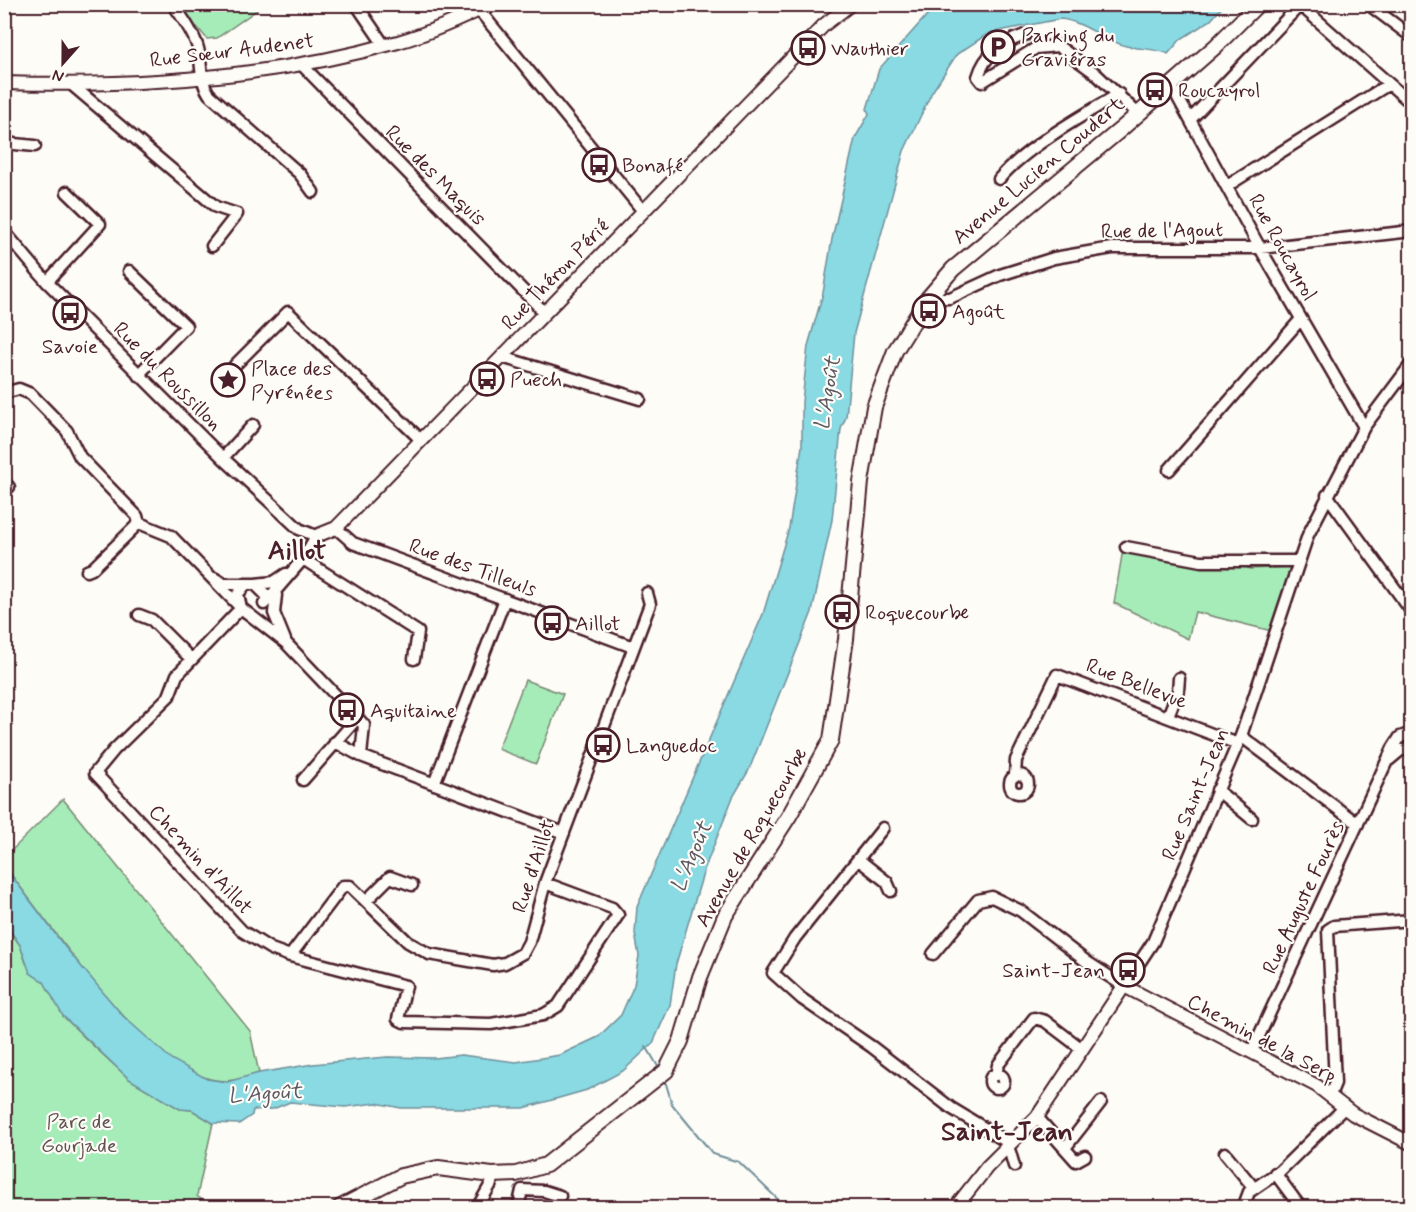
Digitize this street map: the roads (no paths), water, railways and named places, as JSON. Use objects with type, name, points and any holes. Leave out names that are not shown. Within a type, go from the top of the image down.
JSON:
[{"type":"main road","name":"Avenue Lucien Coudert","points":[[928,298],[953,269],[1138,114],[1258,4]]},
{"type":"main road","name":"Avenue de Roquecourbe","points":[[339,1208],[401,1176],[438,1168],[492,1175],[516,1174],[546,1166],[663,1074],[681,1041],[700,977],[725,916],[789,816],[831,740],[846,639],[861,482],[874,407],[896,351],[928,298]]},
{"type":"street","points":[[173,4],[193,33],[198,47],[201,76],[209,94],[300,174],[313,192]]},
{"type":"street","points":[[356,4],[384,45]]},
{"type":"street","name":"Rue Sœur Audenet","points":[[4,83],[72,85],[201,76],[302,65],[384,45],[492,4]]},
{"type":"street","points":[[1368,4],[1412,37]]},
{"type":"street","points":[[1190,120],[1300,5],[1412,104]]},
{"type":"street","name":"Rue Théron Périé","points":[[316,536],[336,528],[843,6]]},
{"type":"street","points":[[479,10],[643,211]]},
{"type":"street","points":[[1025,35],[1000,44],[981,66],[978,77],[982,82],[1036,48],[1058,46],[1119,94],[1138,114]]},
{"type":"street","name":"Rue des Maquis","points":[[302,65],[544,312]]},
{"type":"street","points":[[1227,186],[1389,84]]},
{"type":"street","points":[[72,85],[216,207],[237,214],[212,246]]},
{"type":"street","name":"Rue Roucayrol","points":[[1171,85],[1260,248],[1364,427]]},
{"type":"street","points":[[999,179],[1008,169],[1069,124],[1119,94]]},
{"type":"street","points":[[4,143],[35,146]]},
{"type":"street","points":[[47,282],[100,224],[67,192]]},
{"type":"street","name":"Rue du Roussillon","points":[[4,231],[47,282],[138,375],[299,529],[316,536]]},
{"type":"street","name":"Rue de l'Agout","points":[[928,298],[950,298],[1000,275],[1054,258],[1112,248],[1260,248],[1412,231]]},
{"type":"street","points":[[129,271],[186,326],[138,375]]},
{"type":"street","points":[[235,365],[288,312],[420,439]]},
{"type":"street","points":[[1169,470],[1301,319]]},
{"type":"street","points":[[502,357],[640,399]]},
{"type":"street","name":"Rue Saint-Jean","points":[[955,1208],[1007,1145],[1037,1117],[1153,942],[1240,740],[1299,561],[1327,495],[1364,427],[1412,363]]},
{"type":"street","points":[[4,393],[19,389],[31,394],[67,431],[80,457],[137,516],[139,523]]},
{"type":"street","points":[[223,458],[253,425]]},
{"type":"street","points":[[1327,495],[1412,612]]},
{"type":"street","points":[[87,571],[93,569],[139,523]]},
{"type":"street","points":[[139,523],[171,536],[245,610],[286,643],[364,724],[361,756]]},
{"type":"street","name":"Rue des Tilleuls","points":[[336,528],[353,543],[633,647]]},
{"type":"street","points":[[245,610],[237,594],[264,594],[303,559],[316,536]]},
{"type":"street","points":[[1126,547],[1201,561],[1299,561]]},
{"type":"street","points":[[303,559],[418,632],[414,659]]},
{"type":"street","points":[[139,615],[152,620],[191,659],[245,610],[257,610],[264,594],[274,582],[292,571]]},
{"type":"street","points":[[209,575],[224,584],[264,594]]},
{"type":"street","name":"Rue d'Aillot","points":[[290,956],[343,886],[350,885],[408,942],[429,954],[493,965],[505,963],[523,953],[529,942],[545,883],[650,604],[647,593]]},
{"type":"street","points":[[264,594],[286,643]]},
{"type":"street","points":[[434,784],[505,599]]},
{"type":"street","points":[[616,641],[623,652],[625,669]]},
{"type":"street","name":"Chemin d'Aillot","points":[[191,659],[177,675],[169,696],[120,744],[95,773],[242,931],[272,949],[290,956],[406,986],[398,1019],[404,1022],[491,1024],[532,1018],[558,1006],[618,915],[612,908],[545,883]]},
{"type":"street","name":"Rue Bellevue","points":[[1016,775],[1016,760],[1057,675],[1240,740],[1358,824]]},
{"type":"street","points":[[1168,716],[1178,691],[1179,678]]},
{"type":"street","points":[[303,780],[353,723],[355,715]]},
{"type":"street","name":"Rue Auguste Fourès","points":[[1252,1051],[1397,742],[1406,734],[1412,733]]},
{"type":"street","points":[[335,742],[361,756],[564,833]]},
{"type":"street","points":[[1389,761],[1401,750],[1412,750]]},
{"type":"street","points":[[1217,790],[1252,819]]},
{"type":"street","points":[[884,828],[877,832],[859,860],[795,938],[773,973],[802,999],[872,1047],[951,1108],[1007,1145],[1014,1166]]},
{"type":"street","points":[[859,860],[887,882],[891,891]]},
{"type":"street","points":[[366,901],[390,877],[412,885]]},
{"type":"street","points":[[933,954],[978,900],[992,897],[1021,911],[1087,962],[1124,986]]},
{"type":"street","points":[[1330,1095],[1335,1083],[1328,930],[1334,926],[1412,920]]},
{"type":"street","name":"Chemin de la Serp","points":[[1124,986],[1252,1051],[1412,1144]]},
{"type":"street","points":[[996,1074],[998,1065],[1034,1018],[1045,1021],[1082,1049]]},
{"type":"street","points":[[1065,1148],[1101,1102]]},
{"type":"street","points":[[1243,1208],[1249,1192],[1275,1173],[1346,1107]]},
{"type":"street","points":[[1037,1117],[1076,1161],[1085,1155]]},
{"type":"street","points":[[1226,1153],[1254,1188]]},
{"type":"street","points":[[1275,1173],[1301,1208]]},
{"type":"street","points":[[516,1174],[516,1182],[522,1190],[518,1208]]},
{"type":"street","points":[[477,1208],[491,1184],[492,1175]]},
{"type":"street","points":[[522,1190],[544,1191],[560,1196]]},
{"type":"water","name":"L'Agoût","points":[[936,5],[1224,5],[1211,20],[1181,39],[1168,54],[1126,46],[1077,23],[1060,19],[989,33],[957,54],[932,92],[904,151],[854,333],[846,417],[841,429],[832,520],[812,612],[749,770],[733,797],[704,870],[676,964],[670,1005],[653,1043],[623,1071],[587,1090],[524,1108],[401,1108],[376,1103],[345,1107],[290,1102],[273,1109],[253,1110],[252,1115],[239,1124],[213,1123],[192,1110],[180,1109],[129,1079],[63,1016],[44,982],[30,973],[20,945],[5,923],[5,867],[65,947],[123,1016],[171,1059],[207,1079],[227,1082],[259,1073],[313,1064],[387,1057],[435,1058],[461,1055],[516,1062],[560,1055],[598,1037],[621,1015],[634,985],[639,956],[635,933],[637,907],[763,614],[789,528],[802,446],[802,402],[808,346],[823,293],[832,239],[855,138],[869,114],[867,109],[879,69]]},
{"type":"waterway","points":[[646,1046],[660,1070]]},
{"type":"waterway","points":[[664,1077],[672,1104],[713,1154],[739,1162],[787,1208]]},
{"type":"place","name":"Parking du Graviéras","points":[[998,47]]},
{"type":"place","name":"Wauthier","points":[[808,48]]},
{"type":"place","name":"Roucayrol","points":[[1155,90]]},
{"type":"place","name":"Bonafé","points":[[599,165]]},
{"type":"place","name":"Agoût","points":[[929,311]]},
{"type":"place","name":"Savoie","points":[[70,313]]},
{"type":"place","name":"Puech","points":[[487,379]]},
{"type":"place","name":"Place des Pyrénées","points":[[228,380]]},
{"type":"place","name":"Roquecourbe","points":[[842,612]]},
{"type":"place","name":"Aillot","points":[[552,623]]},
{"type":"place","name":"Aquitaine","points":[[347,710]]},
{"type":"place","name":"Languedoc","points":[[603,745]]},
{"type":"place","name":"Saint-Jean","points":[[1128,970]]},
{"type":"district","name":"Aillot","points":[[297,550]]},
{"type":"district","name":"Saint-Jean","points":[[1007,1131]]},
{"type":"park label","name":"Parc de Gourjade","points":[[79,1133]]}]
